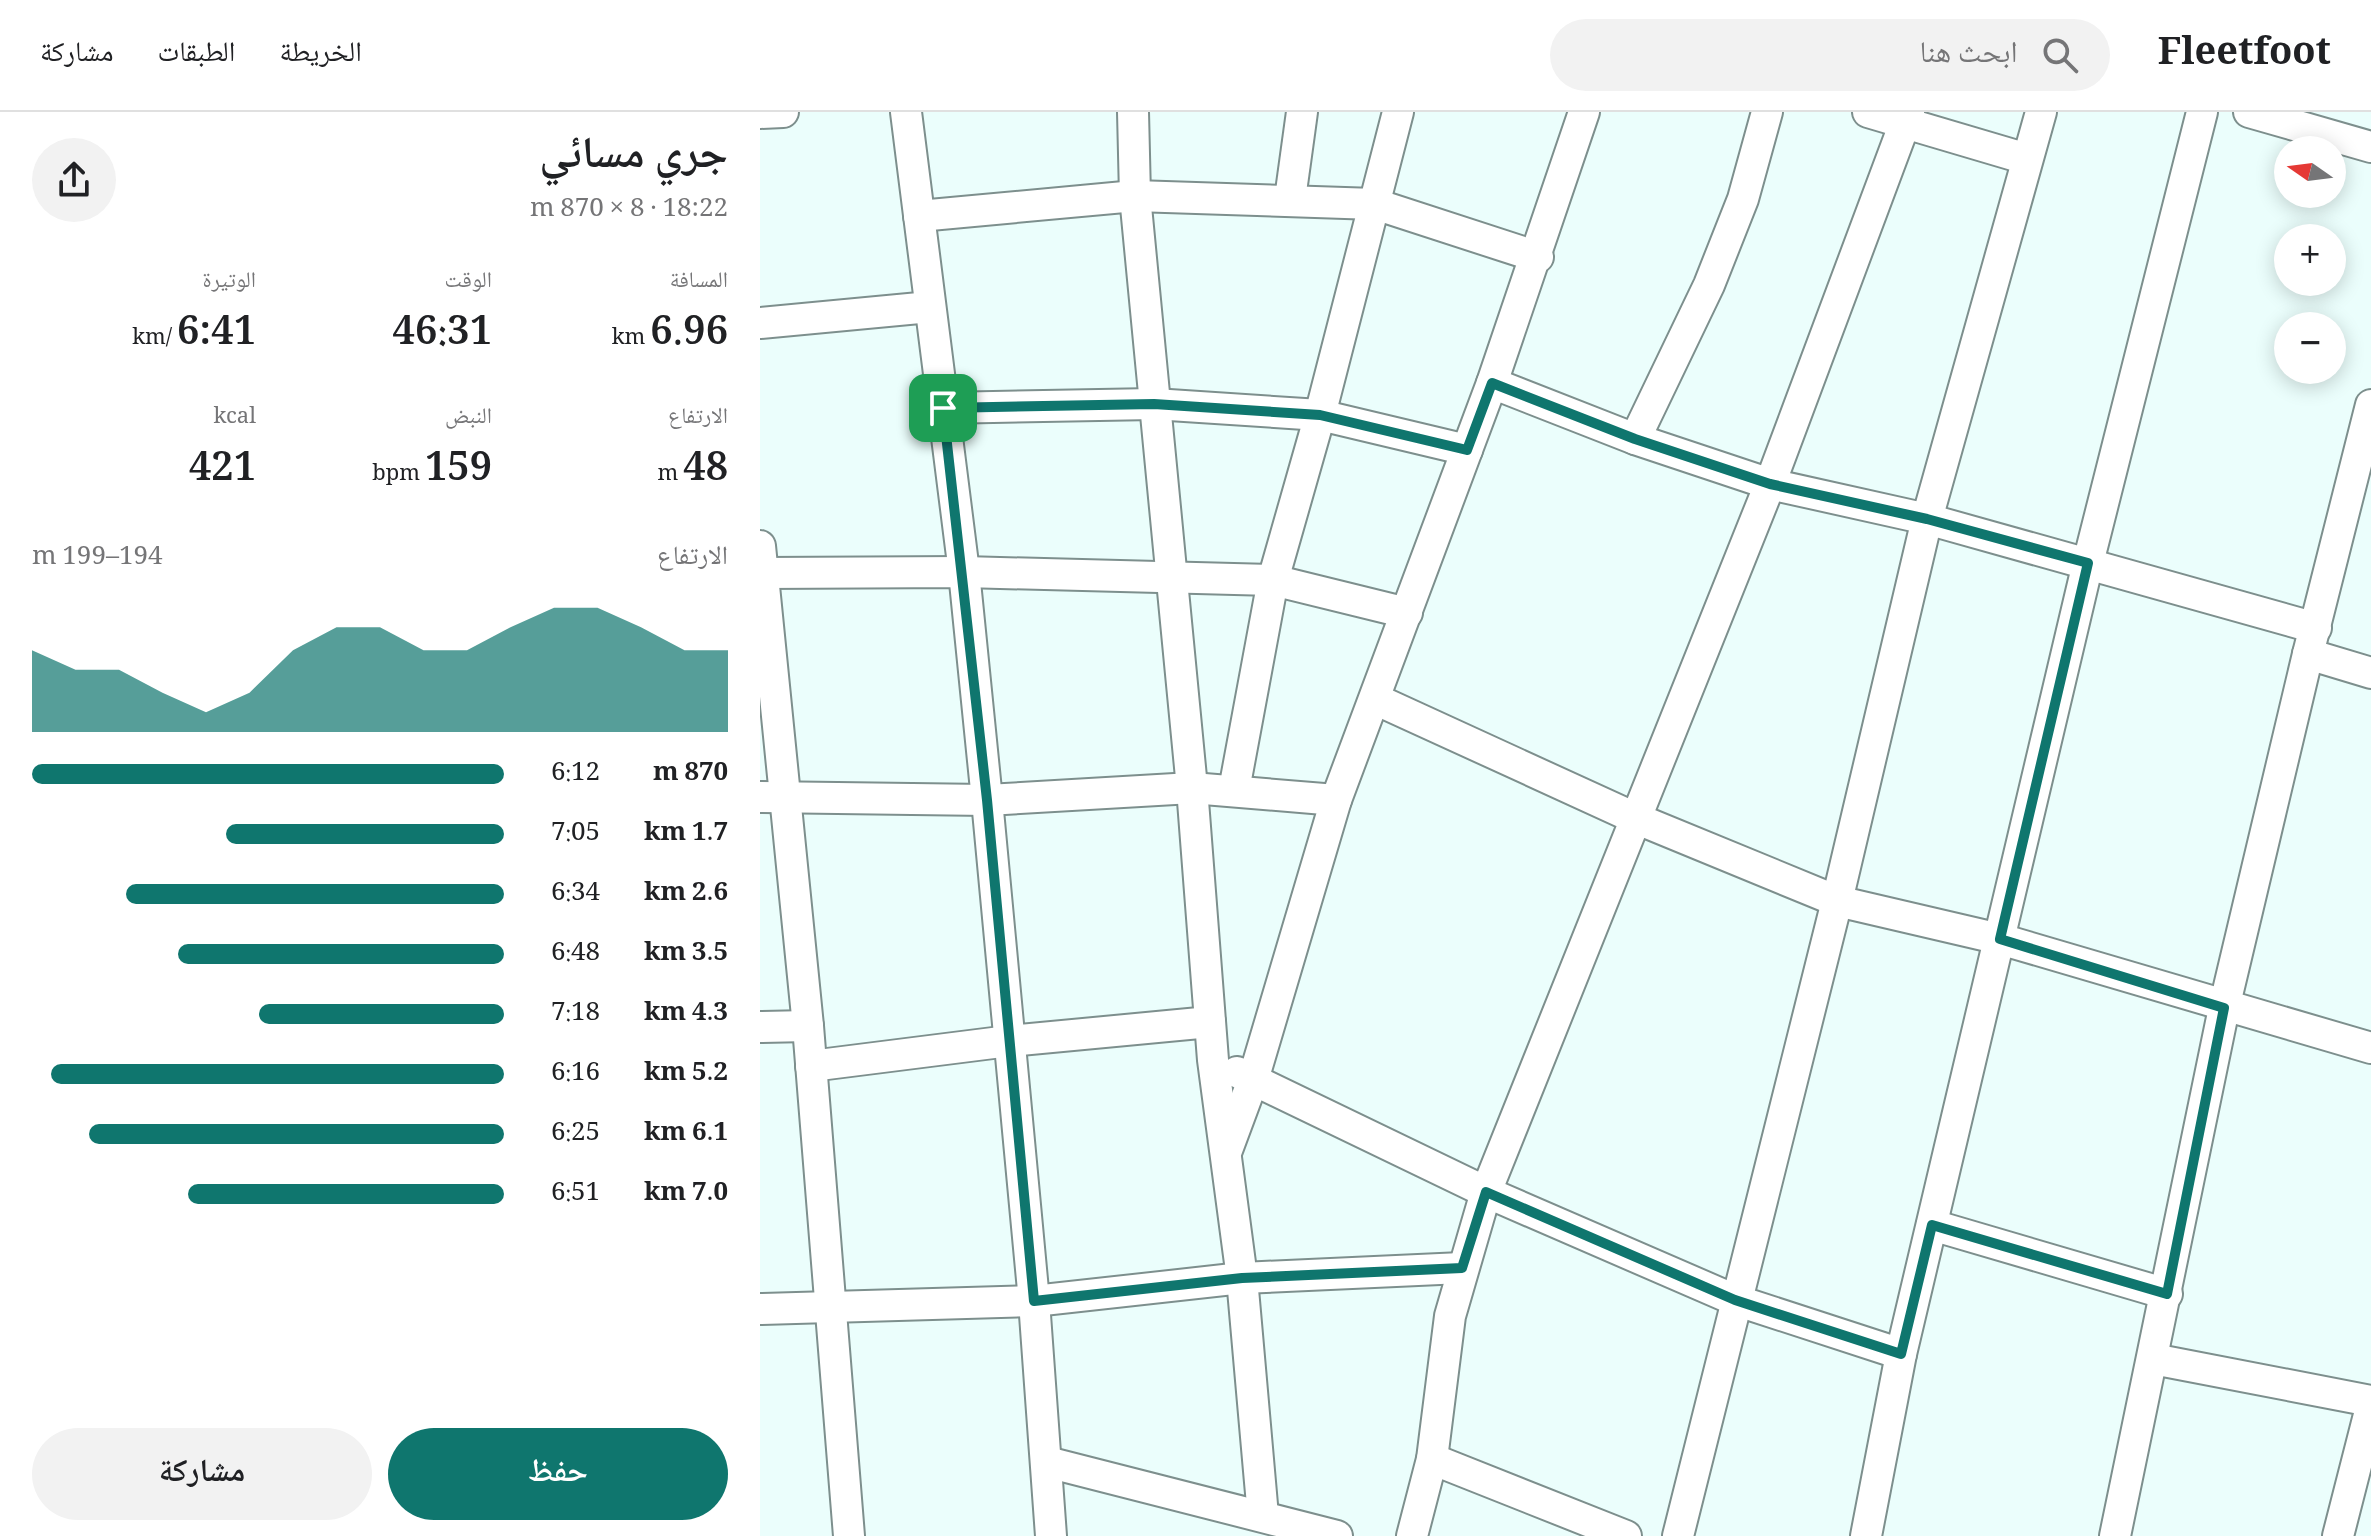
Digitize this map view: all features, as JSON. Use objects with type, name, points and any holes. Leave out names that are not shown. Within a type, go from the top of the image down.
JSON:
[{"type":"street","points":[[760,113],[783,112]]},
{"type":"street","points":[[906,112],[964,572],[1034,1301],[1051,1536]]},
{"type":"street","points":[[1133,112],[1135,196],[1192,788],[1213,1060],[1242,1278],[1263,1516]]},
{"type":"street","points":[[1290,199],[1302,112]]},
{"type":"street","points":[[1234,790],[1273,580],[1320,415],[1398,112]]},
{"type":"street","points":[[1226,1153],[1253,1080],[1336,800],[1538,257],[1584,112]]},
{"type":"street","points":[[1635,439],[1709,285],[1743,199],[1767,112]]},
{"type":"street","points":[[1868,112],[1907,117],[2027,159]]},
{"type":"street","points":[[1678,1536],[1837,901],[1927,519],[2041,112]]},
{"type":"street","points":[[1866,1536],[1901,1354],[2088,563],[2202,112]]},
{"type":"street","points":[[2249,112],[2371,147]]},
{"type":"street","points":[[1412,1536],[1432,1459],[1450,1316],[1486,1192],[1770,484],[1907,117]]},
{"type":"street","points":[[919,216],[1135,196],[1375,204],[1538,257]]},
{"type":"street","points":[[760,323],[930,307]]},
{"type":"street","points":[[1492,383],[1635,439],[1770,484],[1927,519],[2088,563],[2312,641],[2371,673]]},
{"type":"street","points":[[943,408],[1154,404],[1320,415],[1467,450]]},
{"type":"street","points":[[2115,1536],[2224,1008],[2371,405]]},
{"type":"street","points":[[849,1536],[808,1026],[773,798],[761,564],[1273,580],[1407,613]]},
{"type":"street","points":[[1375,699],[1635,818],[1837,901],[2000,939],[2224,1008],[2371,1048]]},
{"type":"street","points":[[773,798],[987,800],[1192,788],[1336,800]]},
{"type":"street","points":[[811,1066],[1009,1041],[1210,1022]]},
{"type":"street","points":[[760,1027],[808,1026]]},
{"type":"street","points":[[1213,1060],[1486,1192],[1735,1300],[1901,1354]]},
{"type":"street","points":[[1932,1225],[2167,1294]]},
{"type":"street","points":[[760,1309],[1034,1301],[1242,1278],[1462,1268]]},
{"type":"street","points":[[2153,1359],[2371,1401]]},
{"type":"street","points":[[2338,1536],[2371,1407]]},
{"type":"street","points":[[1432,1459],[1626,1536]]},
{"type":"street","points":[[1047,1462],[1337,1536]]},
{"type":"route","points":[[1492,383],[1635,439],[1770,484],[1927,519],[2088,563],[2000,939],[2224,1008],[2167,1294],[1932,1225],[1901,1354],[1735,1300],[1486,1192],[1462,1268],[1242,1278],[1034,1301],[964,572],[943,408],[1154,404],[1320,415],[1467,450],[1492,383]]}]
